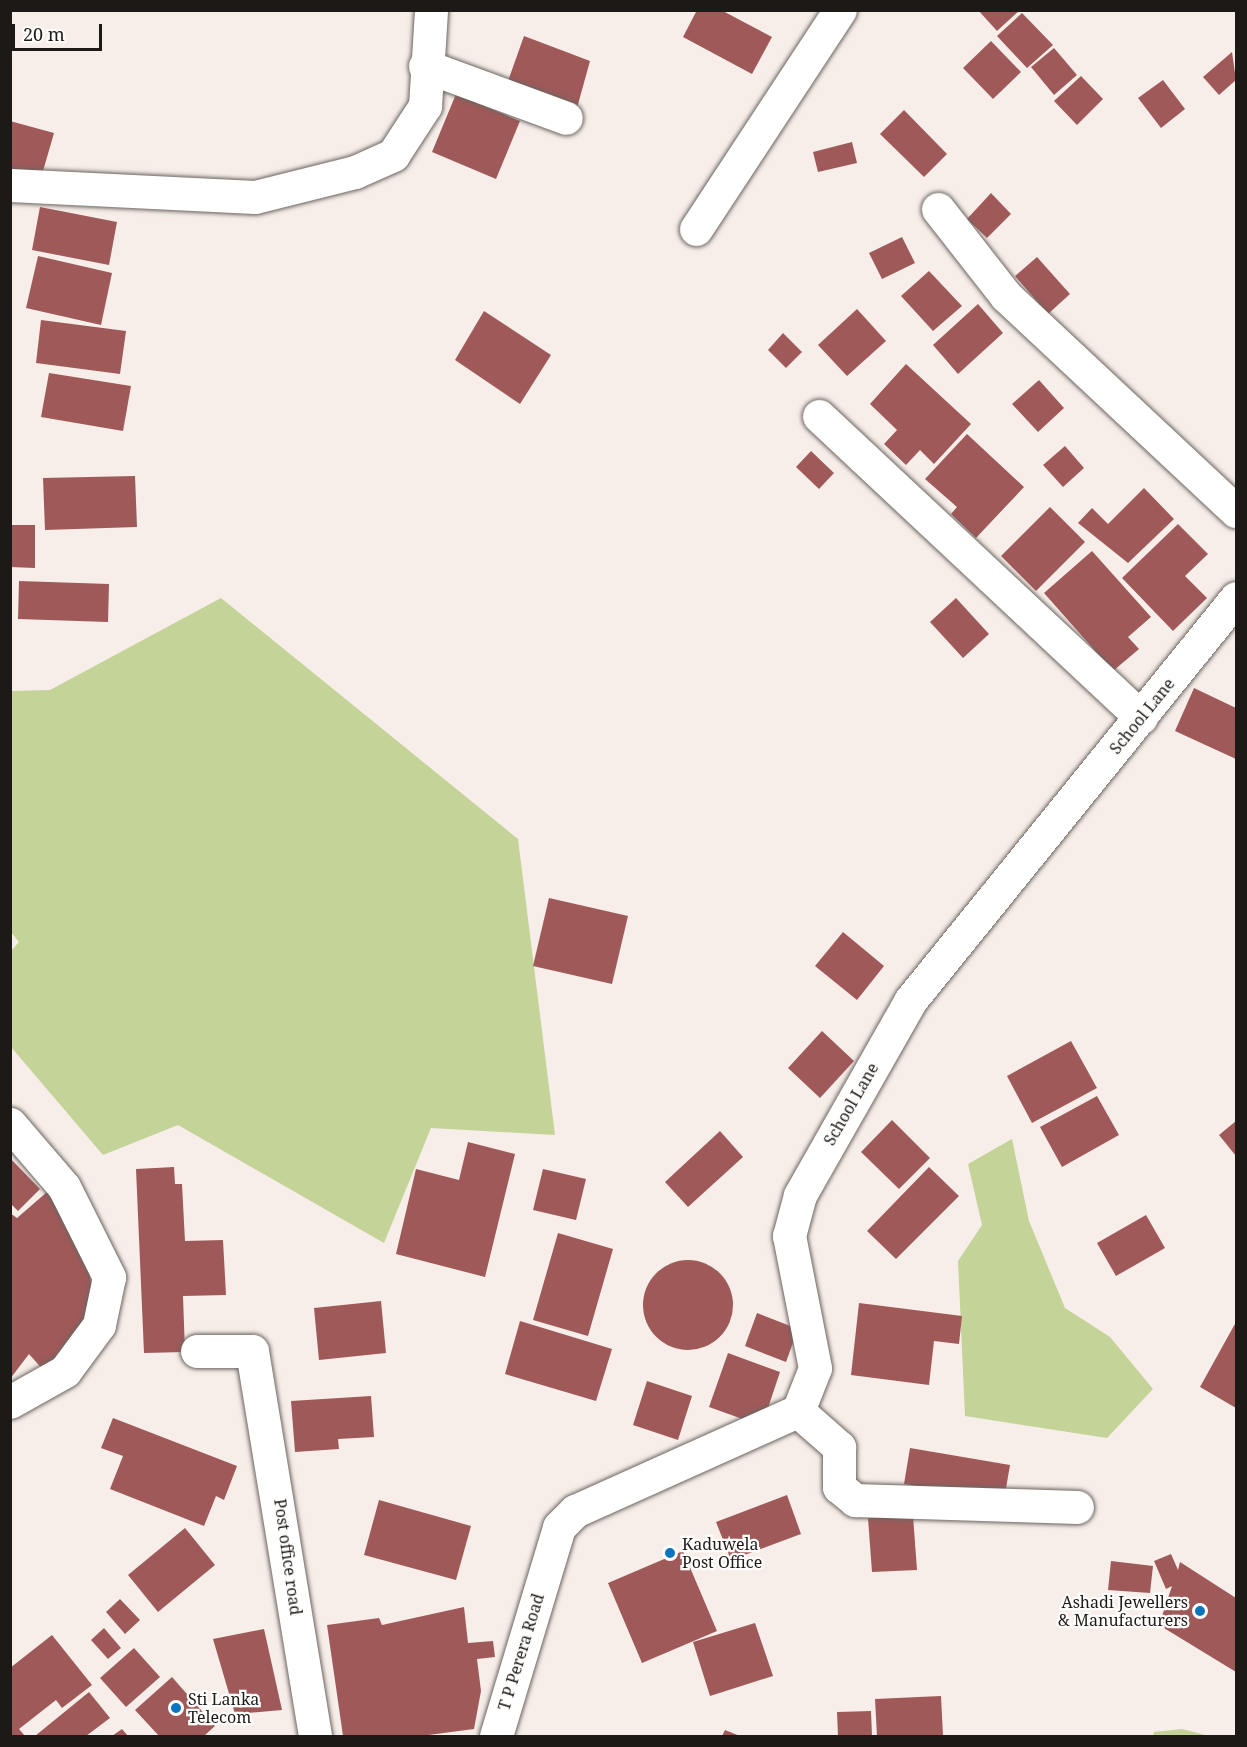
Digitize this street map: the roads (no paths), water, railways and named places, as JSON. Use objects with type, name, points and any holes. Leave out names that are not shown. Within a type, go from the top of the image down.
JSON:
[{"type":"street","points":[[10,185],[255,197],[355,172],[393,155],[425,106],[425,66],[431,10]]},
{"type":"street","points":[[696,228],[840,10]]},
{"type":"street","points":[[425,66],[566,118]]},
{"type":"street","points":[[938,209],[1006,296],[1236,511]]},
{"type":"street","points":[[819,416],[1141,717]]},
{"type":"street","name":"School Lane","points":[[798,1412],[815,1368],[789,1236],[800,1195],[910,1001],[1236,598]]},
{"type":"street","points":[[10,1124],[64,1187],[109,1277],[99,1324],[66,1371],[10,1402]]},
{"type":"street","name":"Post office road","points":[[197,1351],[252,1351],[315,1737]]},
{"type":"street","points":[[798,1412],[839,1447],[839,1487],[855,1500],[1077,1507]]},
{"type":"street","name":"T P Perera Road","points":[[496,1737],[558,1527],[575,1511],[798,1412]]},
{"type":"place","name":"Kaduwela Post Office","points":[[670,1553]]},
{"type":"place","name":"Ashadi Jewellers & Manufacturers","points":[[1200,1611]]},
{"type":"place","name":"Sti Lanka Telecom","points":[[176,1708]]}]
